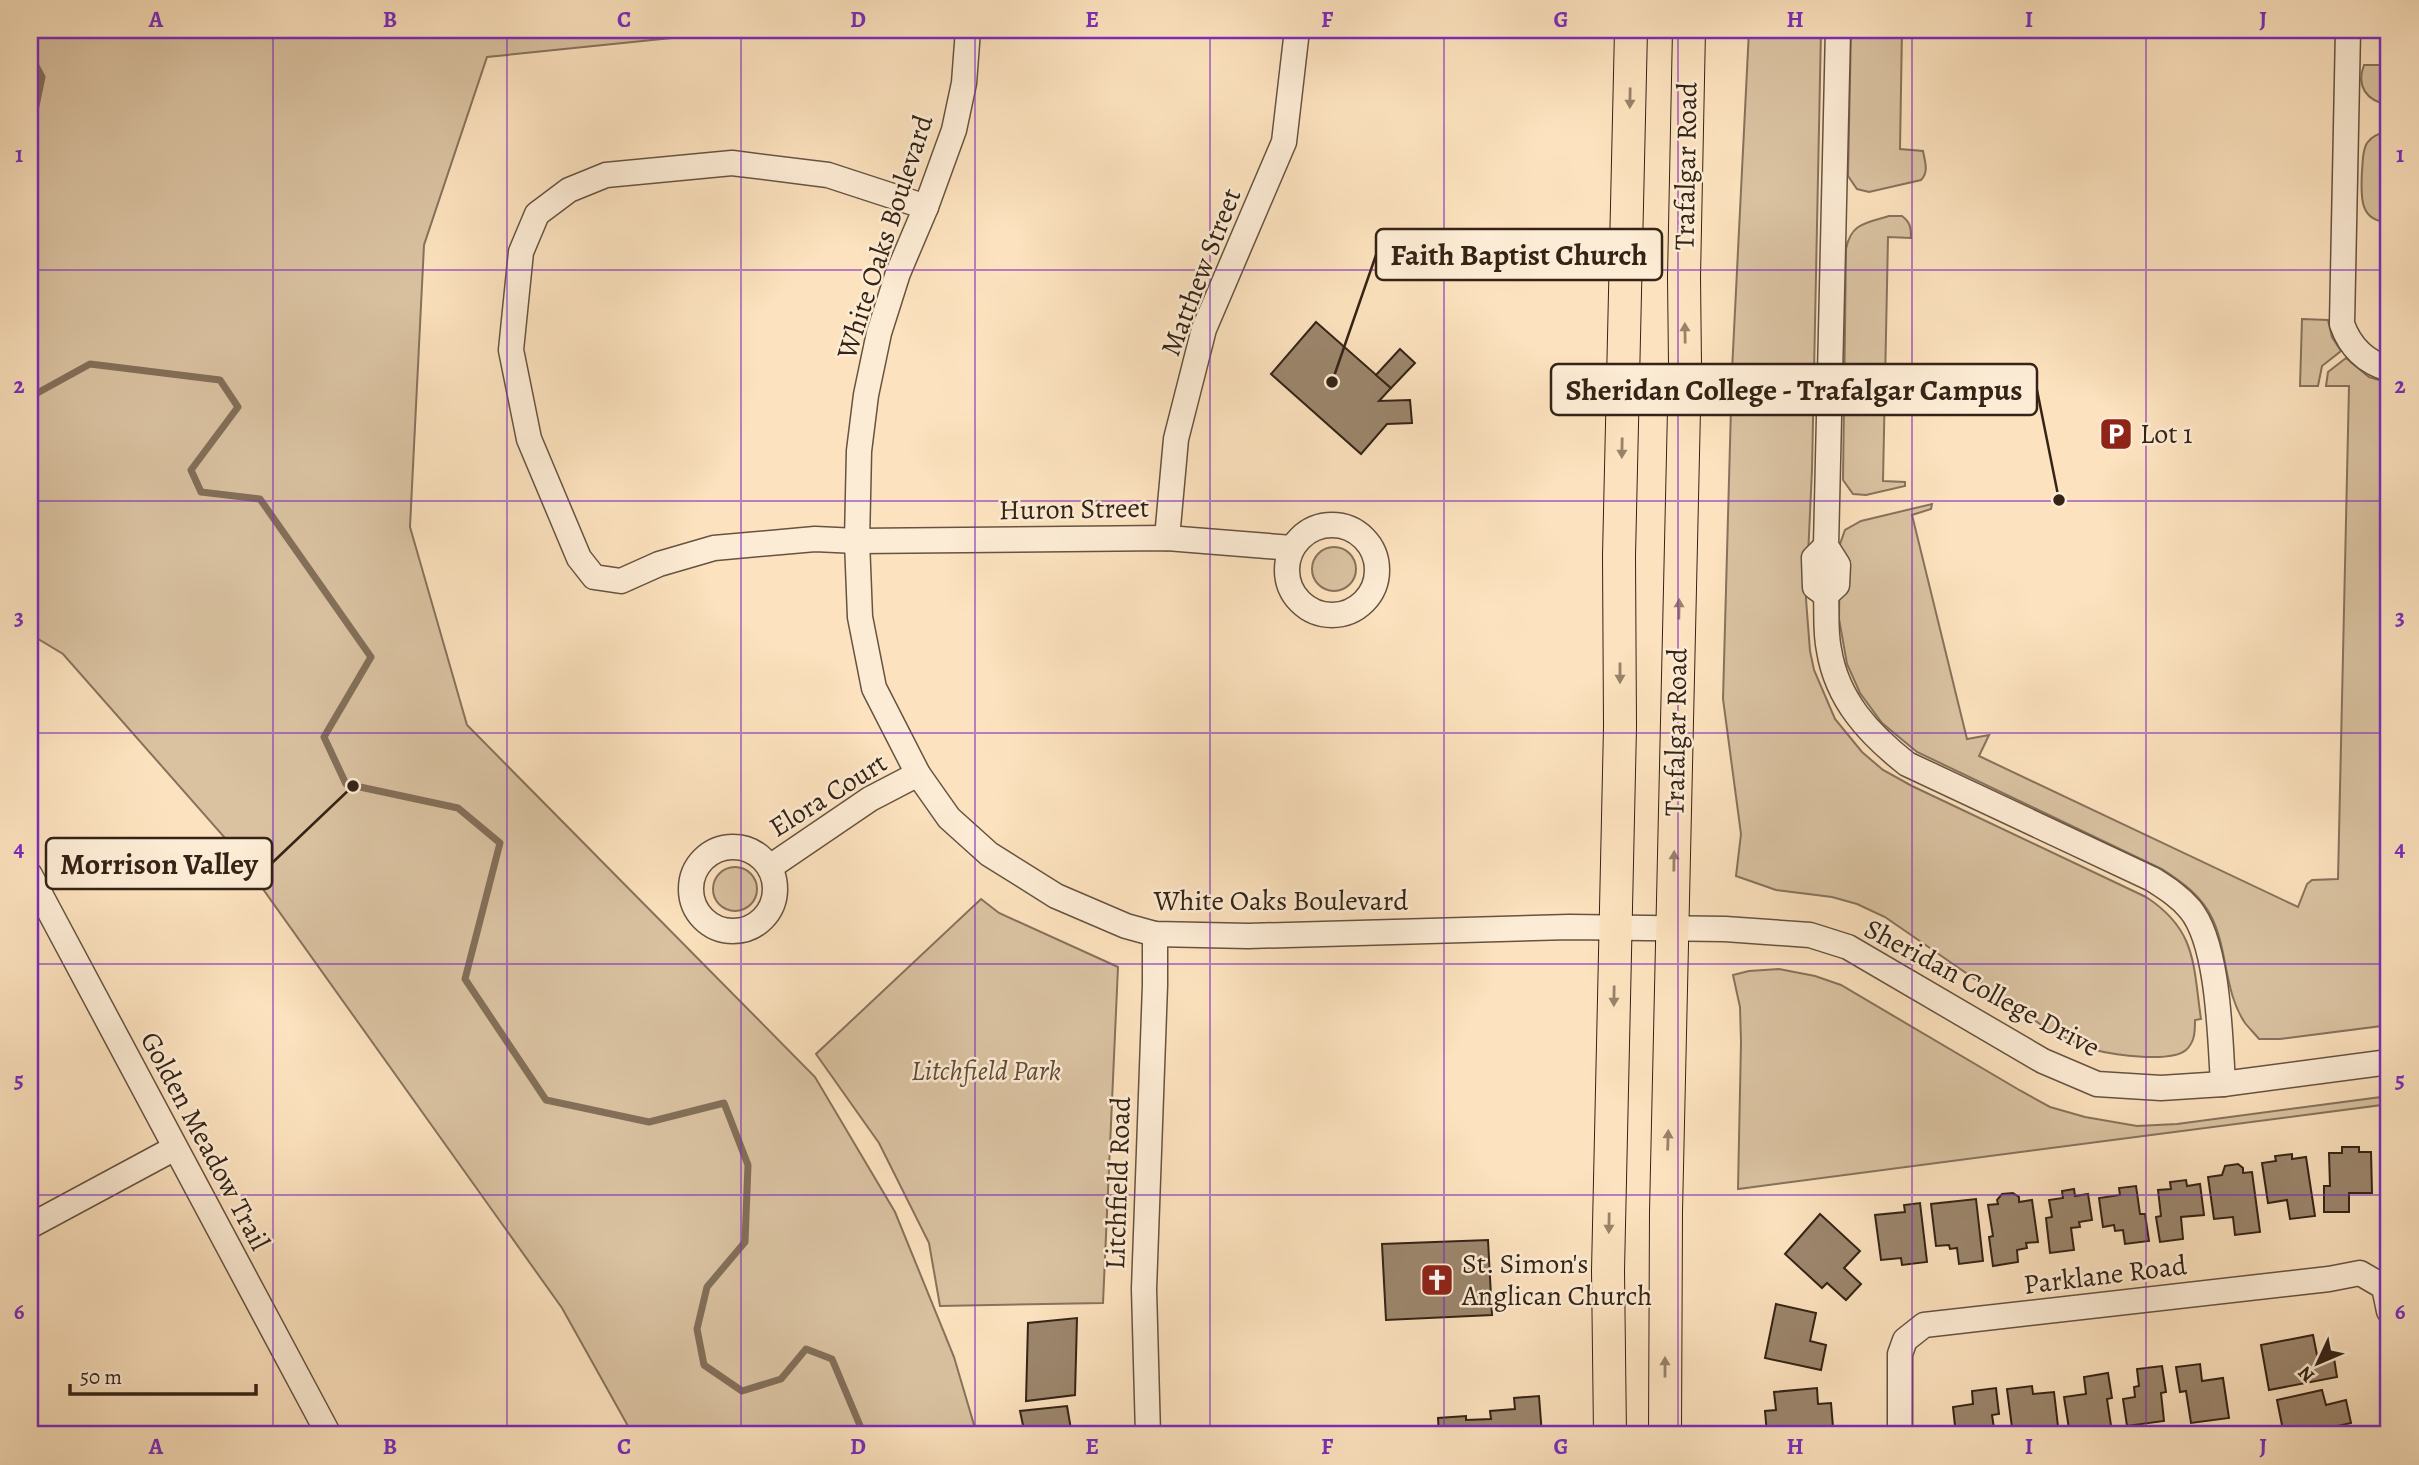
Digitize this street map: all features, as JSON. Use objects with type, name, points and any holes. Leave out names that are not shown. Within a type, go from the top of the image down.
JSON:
[{"type":"main road","name":"Trafalgar Road","points":[[1610,1435],[1608,1270],[1631,30]]},
{"type":"main road","name":"Trafalgar Road","points":[[1665,1435],[1666,1212],[1685,365],[1689,30]]},
{"type":"street","name":"White Oaks Boulevard","points":[[968,30],[964,83],[954,130],[898,273],[879,333],[866,395],[859,451],[856,541],[860,617],[874,688],[918,774],[949,818],[989,854],[1056,896],[1126,926],[1155,934],[1248,936],[1673,929]]},
{"type":"street","name":"Matthew Street","points":[[1167,538],[1176,439],[1205,330],[1284,142],[1297,30]]},
{"type":"street","points":[[1838,30],[1826,546],[1838,565],[1837,585],[1826,595],[1828,648],[1834,670],[1854,713],[1886,747],[1907,764],[2152,879],[2175,893],[2192,911],[2208,948],[2217,1008],[2223,1084]]},
{"type":"street","points":[[2348,30],[2342,324],[2353,347],[2374,364],[2389,369]]},
{"type":"street","name":"Huron Street","points":[[926,207],[828,175],[732,163],[606,175],[569,190],[537,214],[522,252],[511,350],[529,439],[579,558],[594,577],[621,581],[659,564],[714,548],[816,538],[856,541],[1167,538],[1292,548]]},
{"type":"street","name":"Elora Court","points":[[770,867],[870,799],[918,774]]},
{"type":"street","name":"Golden Meadow Trail","points":[[30,874],[329,1435]]},
{"type":"street","name":"Sheridan College Drive","points":[[1673,929],[1725,929],[1810,935],[1848,947],[2043,1061],[2097,1084],[2161,1088],[2223,1084],[2389,1062]]},
{"type":"street","name":"Litchfield Road","points":[[1148,1435],[1144,1289],[1155,934]]},
{"type":"street","points":[[30,1226],[176,1148]]},
{"type":"street","name":"Parklane Road","points":[[1900,1435],[1900,1354],[1905,1340],[1924,1325],[2329,1279],[2360,1273],[2384,1287],[2389,1311]]},
{"type":"green space","points":[[30,30],[750,30],[487,57],[424,245],[410,527],[467,725],[815,1077],[895,1212],[954,1357],[977,1435],[633,1435],[562,1308],[233,847],[63,654],[30,634]]},
{"type":"green space","points":[[1749,30],[1821,30],[1812,470],[1806,599],[1814,670],[1835,719],[1862,752],[1883,770],[2146,897],[2175,922],[2190,950],[2201,1019],[2195,1020],[2191,1043],[2179,1054],[2128,1056],[2084,1046],[2050,1031],[1885,917],[1857,904],[1832,897],[1776,890],[1736,876],[1741,834],[1723,699],[1732,371]]},
{"type":"green space","points":[[1851,30],[1902,30],[1900,149],[1923,151],[1926,170],[1921,180],[1869,192],[1857,189],[1848,176]]},
{"type":"green space","points":[[2383,31],[2389,34],[2389,105],[2369,96],[2361,80],[2364,65],[2382,65]]},
{"type":"green space","points":[[2389,132],[2389,222],[2379,221],[2367,212],[2361,189],[2365,146],[2373,137]]},
{"type":"green space","points":[[1889,216],[1905,218],[1910,225],[1911,238],[1888,237],[1883,481],[1905,482],[1905,486],[1866,495],[1853,494],[1843,480],[1846,249],[1848,240],[1861,225]]},
{"type":"green space","points":[[2389,265],[2389,345],[2384,305],[2386,271]]},
{"type":"green space","points":[[2302,319],[2328,320],[2332,337],[2341,351],[2322,366],[2318,386],[2300,386]]},
{"type":"green space","points":[[2346,358],[2369,377],[2389,383],[2389,1025],[2280,1039],[2259,1039],[2238,1011],[2212,918],[2203,903],[2184,884],[2162,869],[1917,752],[1882,723],[1860,693],[1847,664],[1839,619],[1840,544],[1845,530],[1861,521],[1932,504],[1931,509],[1912,515],[1967,739],[1989,735],[1979,756],[2298,907],[2307,884],[2312,880],[2338,879],[2349,386],[2326,386],[2328,372]]},
{"type":"green space","points":[[1334,547],[1350,553],[1356,569],[1350,585],[1334,591],[1318,585],[1312,569],[1318,553]]},
{"type":"green space","points":[[735,867],[751,873],[757,889],[751,905],[735,911],[719,905],[713,889],[719,873]]},
{"type":"green space","name":"Litchfield Park","points":[[981,899],[999,913],[1118,967],[1103,1303],[940,1306],[929,1243],[879,1143],[816,1054]]},
{"type":"green space","points":[[1779,969],[1815,976],[1841,985],[2050,1107],[2085,1117],[2137,1126],[2177,1124],[2389,1096],[2389,1104],[1738,1189],[1741,1042],[1740,1007],[1733,975]]},
{"type":"building","points":[[1316,322],[1391,388],[1379,401],[1410,400],[1412,423],[1387,424],[1361,454],[1271,374]]},
{"type":"building","points":[[1400,349],[1415,363],[1391,388],[1376,375]]},
{"type":"building","points":[[2342,1147],[2359,1147],[2359,1152],[2371,1152],[2372,1193],[2349,1193],[2349,1212],[2324,1212],[2324,1186],[2330,1186],[2329,1153],[2342,1153]]},
{"type":"building","points":[[2292,1154],[2292,1159],[2306,1157],[2315,1216],[2290,1219],[2287,1200],[2268,1203],[2262,1163],[2276,1161],[2275,1156]]},
{"type":"building","points":[[2238,1164],[2243,1168],[2243,1173],[2252,1172],[2260,1232],[2235,1235],[2233,1217],[2214,1219],[2208,1177],[2222,1175],[2225,1166]]},
{"type":"building","points":[[2186,1180],[2187,1186],[2200,1184],[2204,1215],[2181,1217],[2183,1239],[2160,1242],[2156,1217],[2161,1216],[2158,1190],[2171,1189],[2170,1182]]},
{"type":"building","points":[[2136,1186],[2140,1214],[2145,1214],[2149,1241],[2125,1244],[2123,1230],[2115,1231],[2114,1225],[2103,1227],[2099,1198],[2120,1195],[2119,1188]]},
{"type":"building","points":[[2074,1189],[2075,1196],[2088,1194],[2092,1220],[2079,1222],[2080,1227],[2071,1228],[2074,1250],[2050,1253],[2046,1218],[2052,1217],[2049,1200],[2063,1198],[2062,1191]]},
{"type":"building","points":[[2013,1193],[2019,1197],[2019,1202],[2032,1200],[2038,1242],[2026,1243],[2027,1248],[2017,1250],[2018,1262],[1993,1266],[1989,1237],[1993,1236],[1988,1205],[1998,1204],[1997,1200],[2002,1194]]},
{"type":"building","points":[[1976,1199],[1983,1261],[1959,1264],[1957,1248],[1950,1249],[1949,1245],[1936,1246],[1931,1204]]},
{"type":"building","points":[[1920,1203],[1927,1262],[1902,1265],[1901,1258],[1881,1260],[1875,1215],[1905,1212],[1904,1205]]},
{"type":"building","points":[[1820,1214],[1860,1251],[1844,1268],[1861,1284],[1846,1300],[1827,1283],[1822,1288],[1785,1254]]},
{"type":"building","name":"St. Simon's Anglican Church","points":[[1488,1240],[1492,1315],[1386,1320],[1382,1244]]},
{"type":"building","points":[[1776,1304],[1816,1313],[1810,1341],[1826,1345],[1821,1370],[1765,1358]]},
{"type":"building","points":[[1077,1318],[1075,1395],[1026,1401],[1028,1323]]},
{"type":"building","points":[[2313,1335],[2317,1355],[2333,1352],[2337,1377],[2269,1390],[2261,1345]]},
{"type":"building","points":[[2200,1364],[2202,1381],[2223,1378],[2229,1418],[2191,1423],[2186,1391],[2180,1392],[2176,1367]]},
{"type":"building","points":[[2162,1366],[2166,1392],[2161,1393],[2164,1421],[2127,1426],[2123,1399],[2135,1397],[2134,1387],[2139,1386],[2137,1369]]},
{"type":"building","points":[[2108,1373],[2112,1398],[2107,1399],[2112,1432],[2070,1435],[2064,1397],[2086,1394],[2084,1377]]},
{"type":"building","points":[[2032,1386],[2033,1394],[2054,1392],[2059,1435],[2013,1435],[2007,1389]]},
{"type":"building","points":[[1817,1388],[1818,1404],[1831,1403],[1833,1427],[1767,1434],[1765,1411],[1776,1410],[1774,1392]]},
{"type":"building","points":[[1996,1388],[1999,1414],[1992,1415],[1995,1435],[1956,1435],[1953,1407],[1973,1404],[1972,1391]]},
{"type":"building","points":[[2322,1390],[2326,1405],[2346,1400],[2351,1423],[2298,1435],[2284,1435],[2277,1400]]},
{"type":"building","points":[[1539,1396],[1542,1435],[1439,1435],[1438,1418],[1466,1416],[1466,1420],[1491,1419],[1490,1411],[1515,1409],[1514,1398]]},
{"type":"building","points":[[1067,1406],[1072,1435],[1025,1435],[1020,1411]]},
{"type":"building","points":[[1433,1426],[1433,1435],[1318,1435]]},
{"type":"waterway","points":[[30,55],[42,77],[30,135]]},
{"type":"waterway","points":[[30,397],[90,364],[220,380],[238,407],[191,470],[201,492],[260,499],[371,657],[324,737],[346,784],[458,808],[500,843],[465,979],[546,1100],[649,1122],[724,1103],[748,1165],[745,1242],[707,1287],[697,1329],[704,1365],[742,1391],[781,1379],[806,1349],[832,1359],[864,1435]]},
{"type":"place","name":"Faith Baptist Church","points":[[1332,382]]},
{"type":"place","name":"Lot 1","points":[[2116,434]]},
{"type":"place","name":"Sheridan College - Trafalgar Campus","points":[[2059,500]]},
{"type":"place","name":"Morrison Valley","points":[[353,786]]},
{"type":"place","name":"St. Simon's Anglican Church","points":[[1437,1280]]}]
